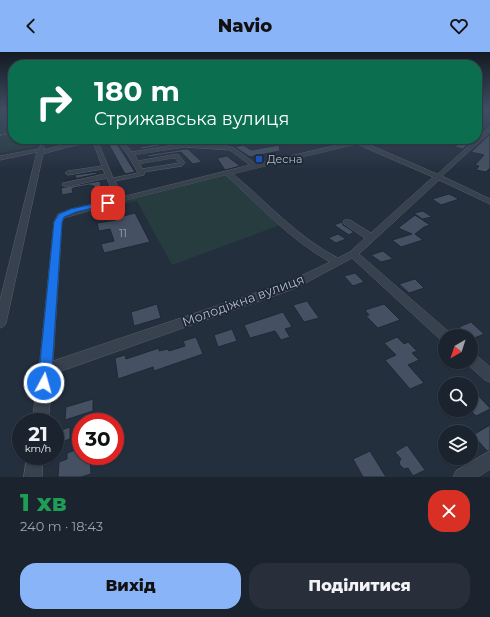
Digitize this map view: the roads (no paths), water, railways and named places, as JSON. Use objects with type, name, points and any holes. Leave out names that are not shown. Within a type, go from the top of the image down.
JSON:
[{"type":"street","points":[[0,158],[72,144]]},
{"type":"street","points":[[97,144],[120,200]]},
{"type":"street","points":[[66,185],[142,174],[131,154],[122,144]]},
{"type":"street","points":[[225,144],[255,166]]},
{"type":"street","points":[[41,413],[58,222],[61,216],[74,211],[349,144]]},
{"type":"street","points":[[363,144],[439,177],[490,202]]},
{"type":"street","name":"Молодіжна вулиця","points":[[46,370],[292,285],[354,254],[474,144]]},
{"type":"street","points":[[131,154],[185,145],[232,149]]},
{"type":"street","points":[[0,323],[39,161],[40,150]]},
{"type":"street","points":[[136,163],[173,156],[177,156],[182,163],[180,165],[140,171]]},
{"type":"street","points":[[68,173],[107,168]]},
{"type":"street","points":[[229,174],[283,224],[327,257],[338,262]]},
{"type":"street","points":[[108,203],[113,216]]},
{"type":"street","points":[[347,222],[372,238]]},
{"type":"street","points":[[354,254],[438,330]]},
{"type":"street","points":[[478,365],[490,376]]},
{"type":"street","points":[[462,477],[490,459]]},
{"type":"street","points":[[33,477],[35,465]]},
{"type":"railway","points":[[0,135],[8,134]]},
{"type":"place","name":"Десна","points":[[259,159]]}]
